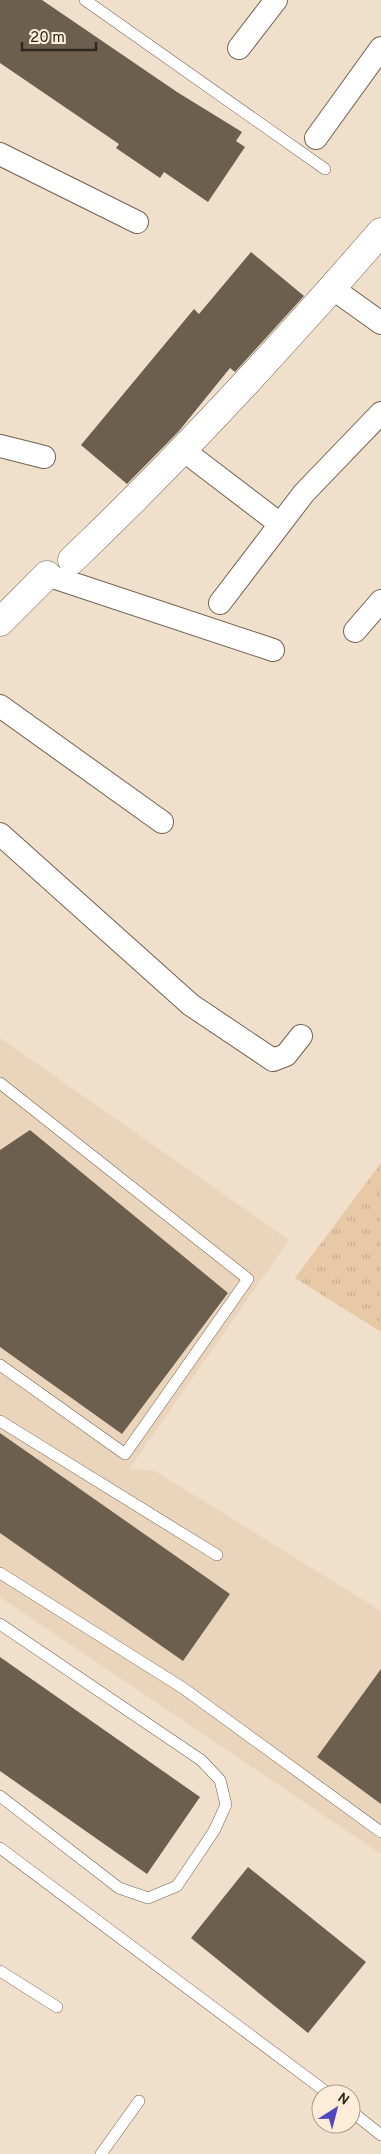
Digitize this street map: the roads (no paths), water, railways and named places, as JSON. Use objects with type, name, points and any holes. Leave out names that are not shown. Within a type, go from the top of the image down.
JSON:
[{"type":"street","points":[[238,48],[276,0]]},
{"type":"street","points":[[316,138],[381,48]]},
{"type":"street","points":[[0,154],[137,222]]},
{"type":"street","points":[[72,560],[183,450],[381,232]]},
{"type":"street","points":[[332,288],[381,323]]},
{"type":"street","points":[[220,604],[304,494],[381,413]]},
{"type":"street","points":[[0,446],[44,458]]},
{"type":"street","points":[[183,450],[280,524]]},
{"type":"street","points":[[0,622],[47,575],[273,650]]},
{"type":"street","points":[[355,631],[381,602]]},
{"type":"street","points":[[0,706],[162,822]]},
{"type":"street","points":[[0,834],[191,1005],[273,1060],[286,1055],[301,1036]]},
{"type":"lane","points":[[85,0],[325,168]]},
{"type":"lane","points":[[0,1084],[248,1279],[125,1454],[0,1365]]},
{"type":"lane","points":[[0,1421],[218,1555]]},
{"type":"lane","points":[[0,1573],[182,1688],[381,1832]]},
{"type":"lane","points":[[0,1624],[201,1760],[220,1780],[226,1805],[214,1831],[177,1886],[148,1898],[119,1888],[0,1796]]},
{"type":"lane","points":[[0,1848],[316,2084]]},
{"type":"lane","points":[[0,1970],[57,2007]]},
{"type":"lane","points":[[101,2154],[139,2101]]},
{"type":"lane","points":[[361,2119],[381,2135]]}]
